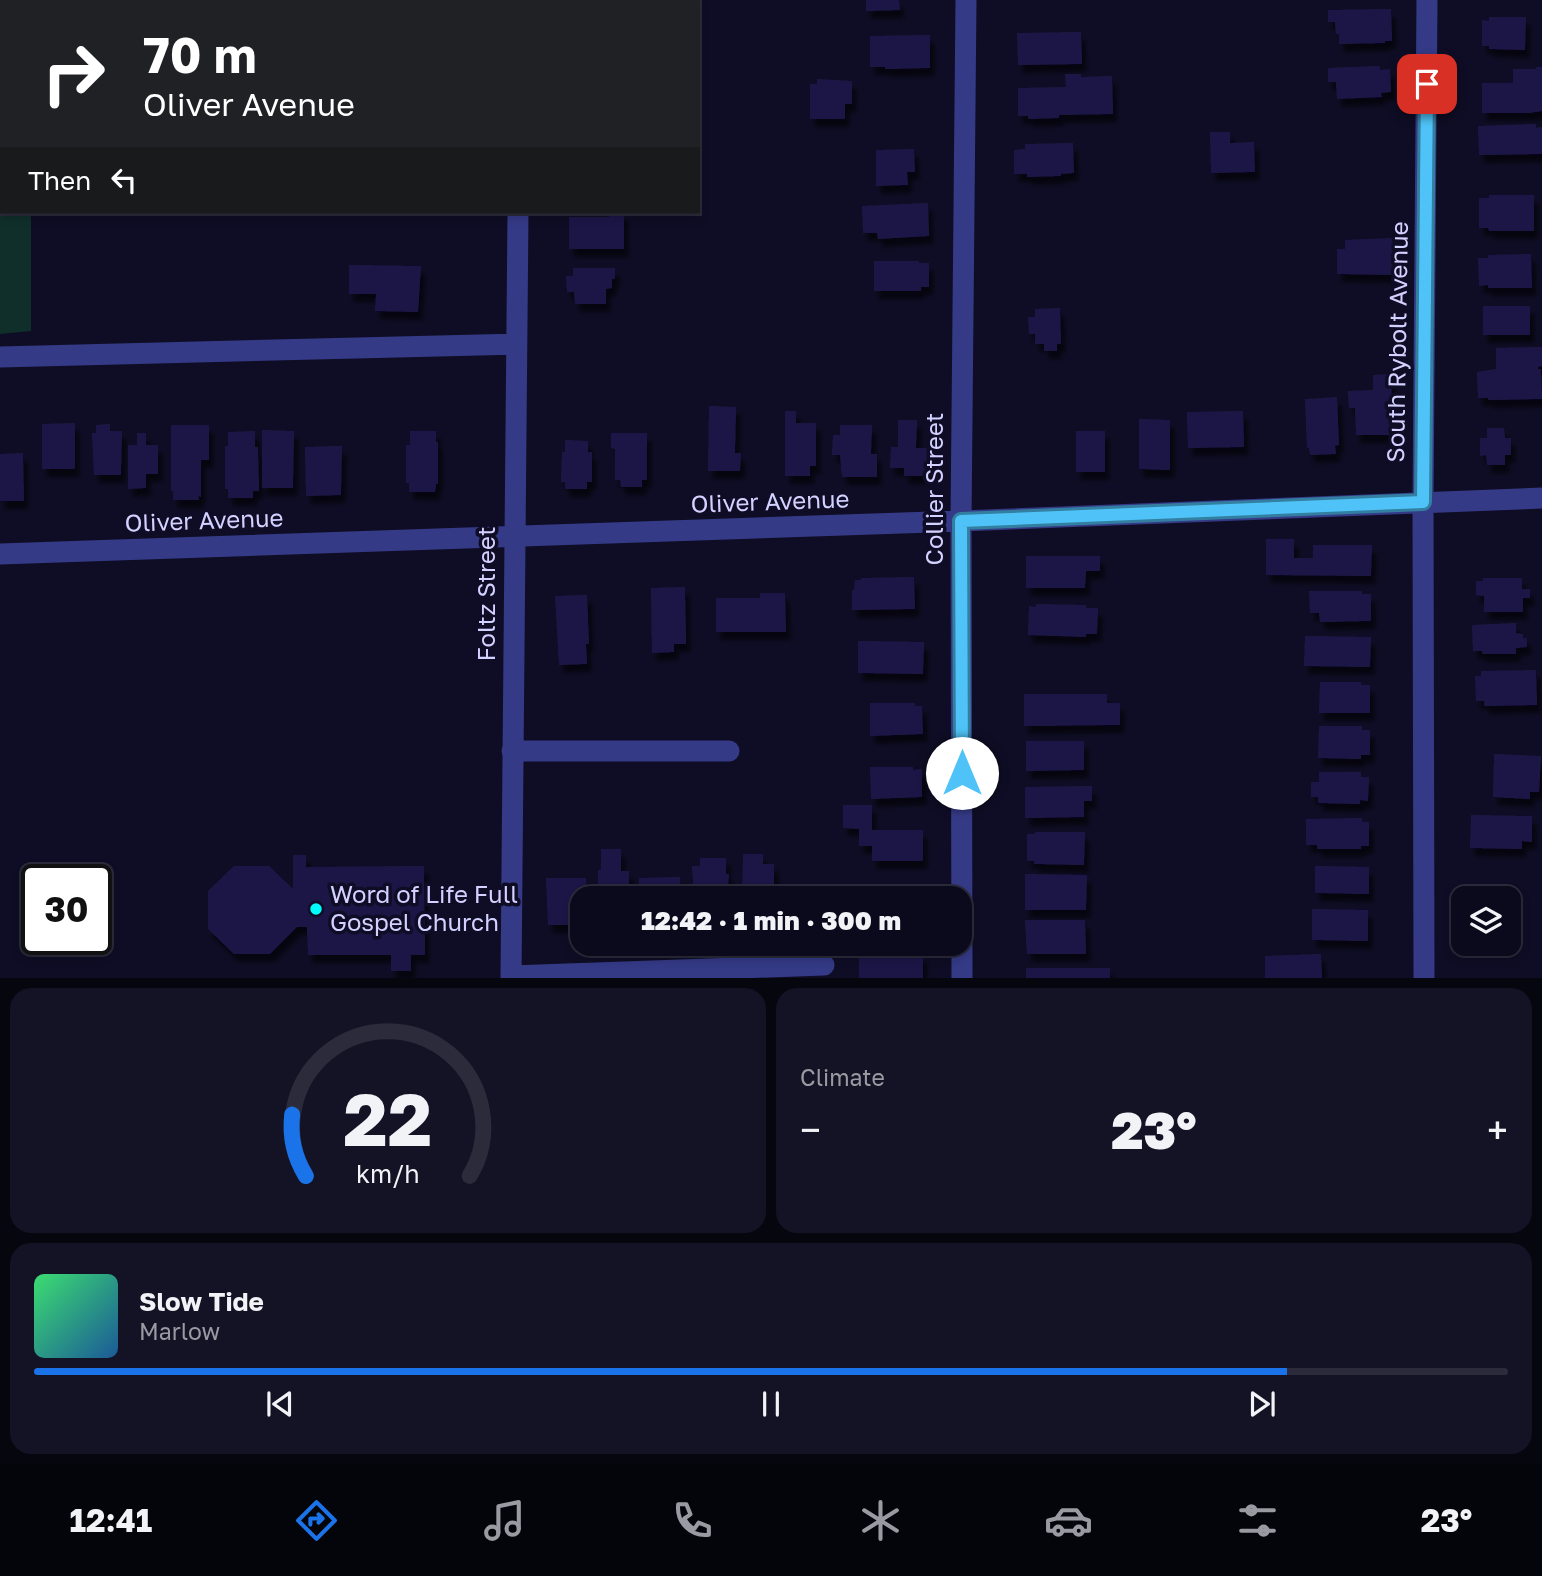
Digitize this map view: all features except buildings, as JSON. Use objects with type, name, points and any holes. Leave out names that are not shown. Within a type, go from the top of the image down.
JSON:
[{"type":"street","name":"Collier Street","points":[[962,978],[961,521],[965,0]]},
{"type":"street","name":"South Rybolt Avenue","points":[[1424,978],[1423,502],[1427,0]]},
{"type":"street","name":"Foltz Street","points":[[511,977],[518,214]]},
{"type":"street","points":[[0,357],[516,344]]},
{"type":"street","name":"Oliver Avenue","points":[[0,554],[1542,498]]},
{"type":"street","points":[[512,751],[729,751]]},
{"type":"street","points":[[511,977],[824,965]]},
{"type":"green space","points":[[0,214],[31,214],[31,331],[0,334]]},
{"type":"place","name":"Word of Life Full Gospel Church","points":[[316,909]]},
{"type":"route","points":[[962,773],[961,521],[1423,502],[1427,84]]}]
